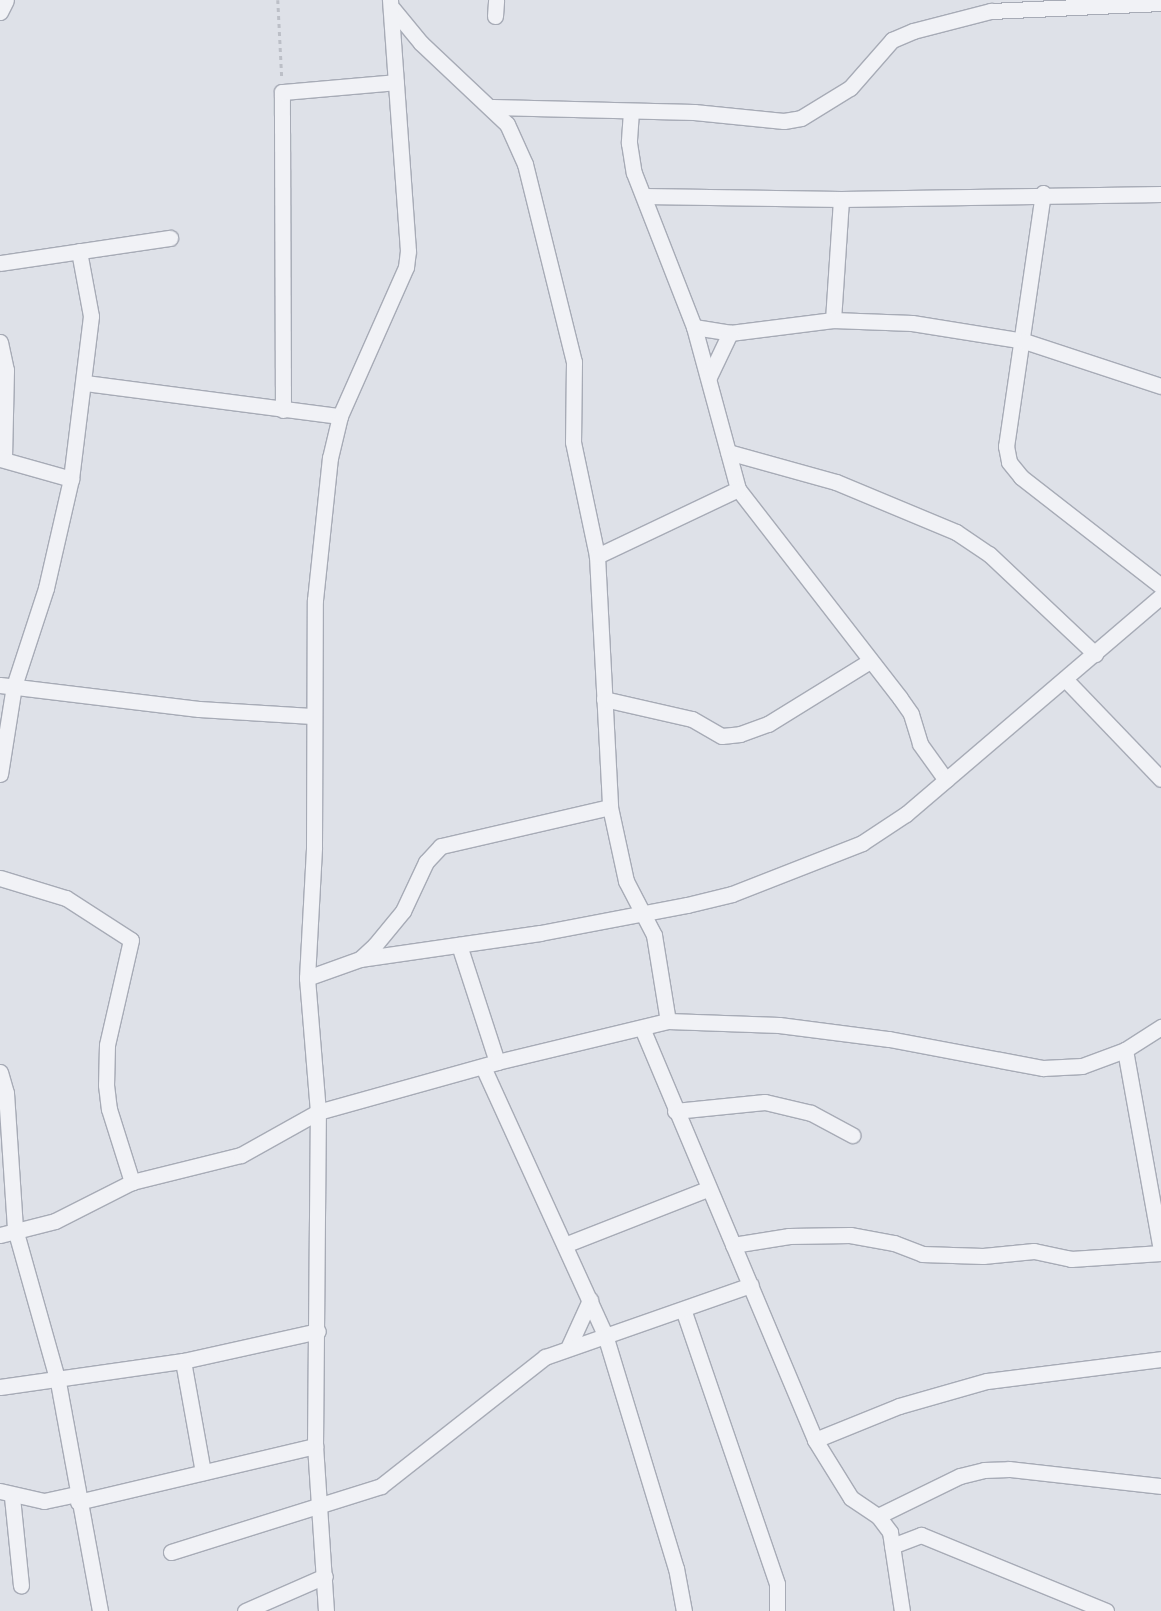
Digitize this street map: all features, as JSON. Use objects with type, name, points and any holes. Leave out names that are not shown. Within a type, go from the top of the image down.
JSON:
[{"type":"street","points":[[0,12],[6,0]]},
{"type":"street","points":[[495,16],[496,0]]},
{"type":"street","points":[[493,107],[801,118],[850,88],[892,40],[913,31],[991,11],[1161,3]]},
{"type":"street","points":[[326,1611],[315,1446],[318,1331],[318,1112],[307,978],[314,847],[312,716],[319,553],[340,416],[406,266],[391,4]]},
{"type":"street","points":[[391,4],[421,43],[493,107],[519,144],[574,362],[574,442],[597,556],[610,807],[626,881],[643,910],[654,935],[668,1021]]},
{"type":"street","points":[[282,410],[282,92],[396,82]]},
{"type":"street","points":[[631,111],[629,144],[644,196],[694,327],[738,488],[911,714],[920,744],[946,780]]},
{"type":"street","points":[[644,196],[841,199],[1043,193],[1161,194]]},
{"type":"street","points":[[1043,193],[1024,341],[1006,446],[1009,462],[1021,477],[1161,586]]},
{"type":"street","points":[[833,320],[841,199]]},
{"type":"street","points":[[0,262],[170,238]]},
{"type":"street","points":[[0,774],[7,685],[46,588],[71,479],[85,383],[91,316],[79,251]]},
{"type":"street","points":[[694,327],[730,333],[833,320],[912,322],[1024,341],[1161,386]]},
{"type":"street","points":[[709,377],[730,333]]},
{"type":"street","points":[[0,342],[6,370],[2,459],[71,479]]},
{"type":"street","points":[[85,383],[340,416]]},
{"type":"street","points":[[728,452],[836,482],[956,532],[989,554],[1095,654]]},
{"type":"street","points":[[597,556],[738,488]]},
{"type":"street","points":[[307,978],[360,959],[540,933],[643,910],[732,894],[862,843],[906,814],[1066,680],[1161,596]]},
{"type":"street","points":[[604,699],[692,719],[722,736],[740,734],[768,724],[870,661]]},
{"type":"street","points":[[1066,680],[1161,779]]},
{"type":"street","points":[[7,685],[199,710],[312,716]]},
{"type":"street","points":[[360,959],[403,911],[426,862],[441,846],[610,807]]},
{"type":"street","points":[[0,878],[66,898],[131,940],[107,1045],[106,1085],[109,1109],[132,1182]]},
{"type":"street","points":[[459,945],[490,1064],[605,1335],[676,1568],[684,1611]]},
{"type":"street","points":[[0,1235],[15,1229],[55,1222],[132,1182],[241,1156],[318,1112],[490,1064],[668,1021],[779,1025],[843,1033],[1043,1068],[1082,1066],[1126,1050],[1161,1027]]},
{"type":"street","points":[[642,1028],[707,1189],[751,1286],[815,1440],[851,1498],[878,1516],[890,1532],[902,1611]]},
{"type":"street","points":[[732,1245],[788,1236],[850,1235],[894,1243],[922,1254],[983,1256],[1034,1251],[1072,1259],[1161,1252],[1155,1171],[1126,1050]]},
{"type":"street","points":[[0,1072],[6,1093],[15,1229],[58,1382],[77,1498],[100,1611]]},
{"type":"street","points":[[675,1111],[765,1102],[811,1113],[852,1135]]},
{"type":"street","points":[[567,1244],[707,1189]]},
{"type":"street","points":[[171,1552],[319,1503],[381,1486],[539,1362],[570,1346],[684,1312],[751,1286]]},
{"type":"street","points":[[570,1346],[590,1300]]},
{"type":"street","points":[[684,1312],[774,1577],[777,1611]]},
{"type":"street","points":[[0,1387],[58,1382],[183,1361],[318,1331]]},
{"type":"street","points":[[815,1440],[898,1406],[987,1381],[1161,1359]]},
{"type":"street","points":[[183,1361],[203,1472]]},
{"type":"street","points":[[22,1586],[6,1494],[44,1502],[77,1498],[315,1446]]},
{"type":"street","points":[[878,1516],[960,1476],[984,1470],[1009,1469],[1161,1486]]},
{"type":"street","points":[[892,1546],[921,1535],[1106,1611]]},
{"type":"street","points":[[246,1611],[325,1576]]},
{"type":"path","points":[[278,0],[282,92]]}]
